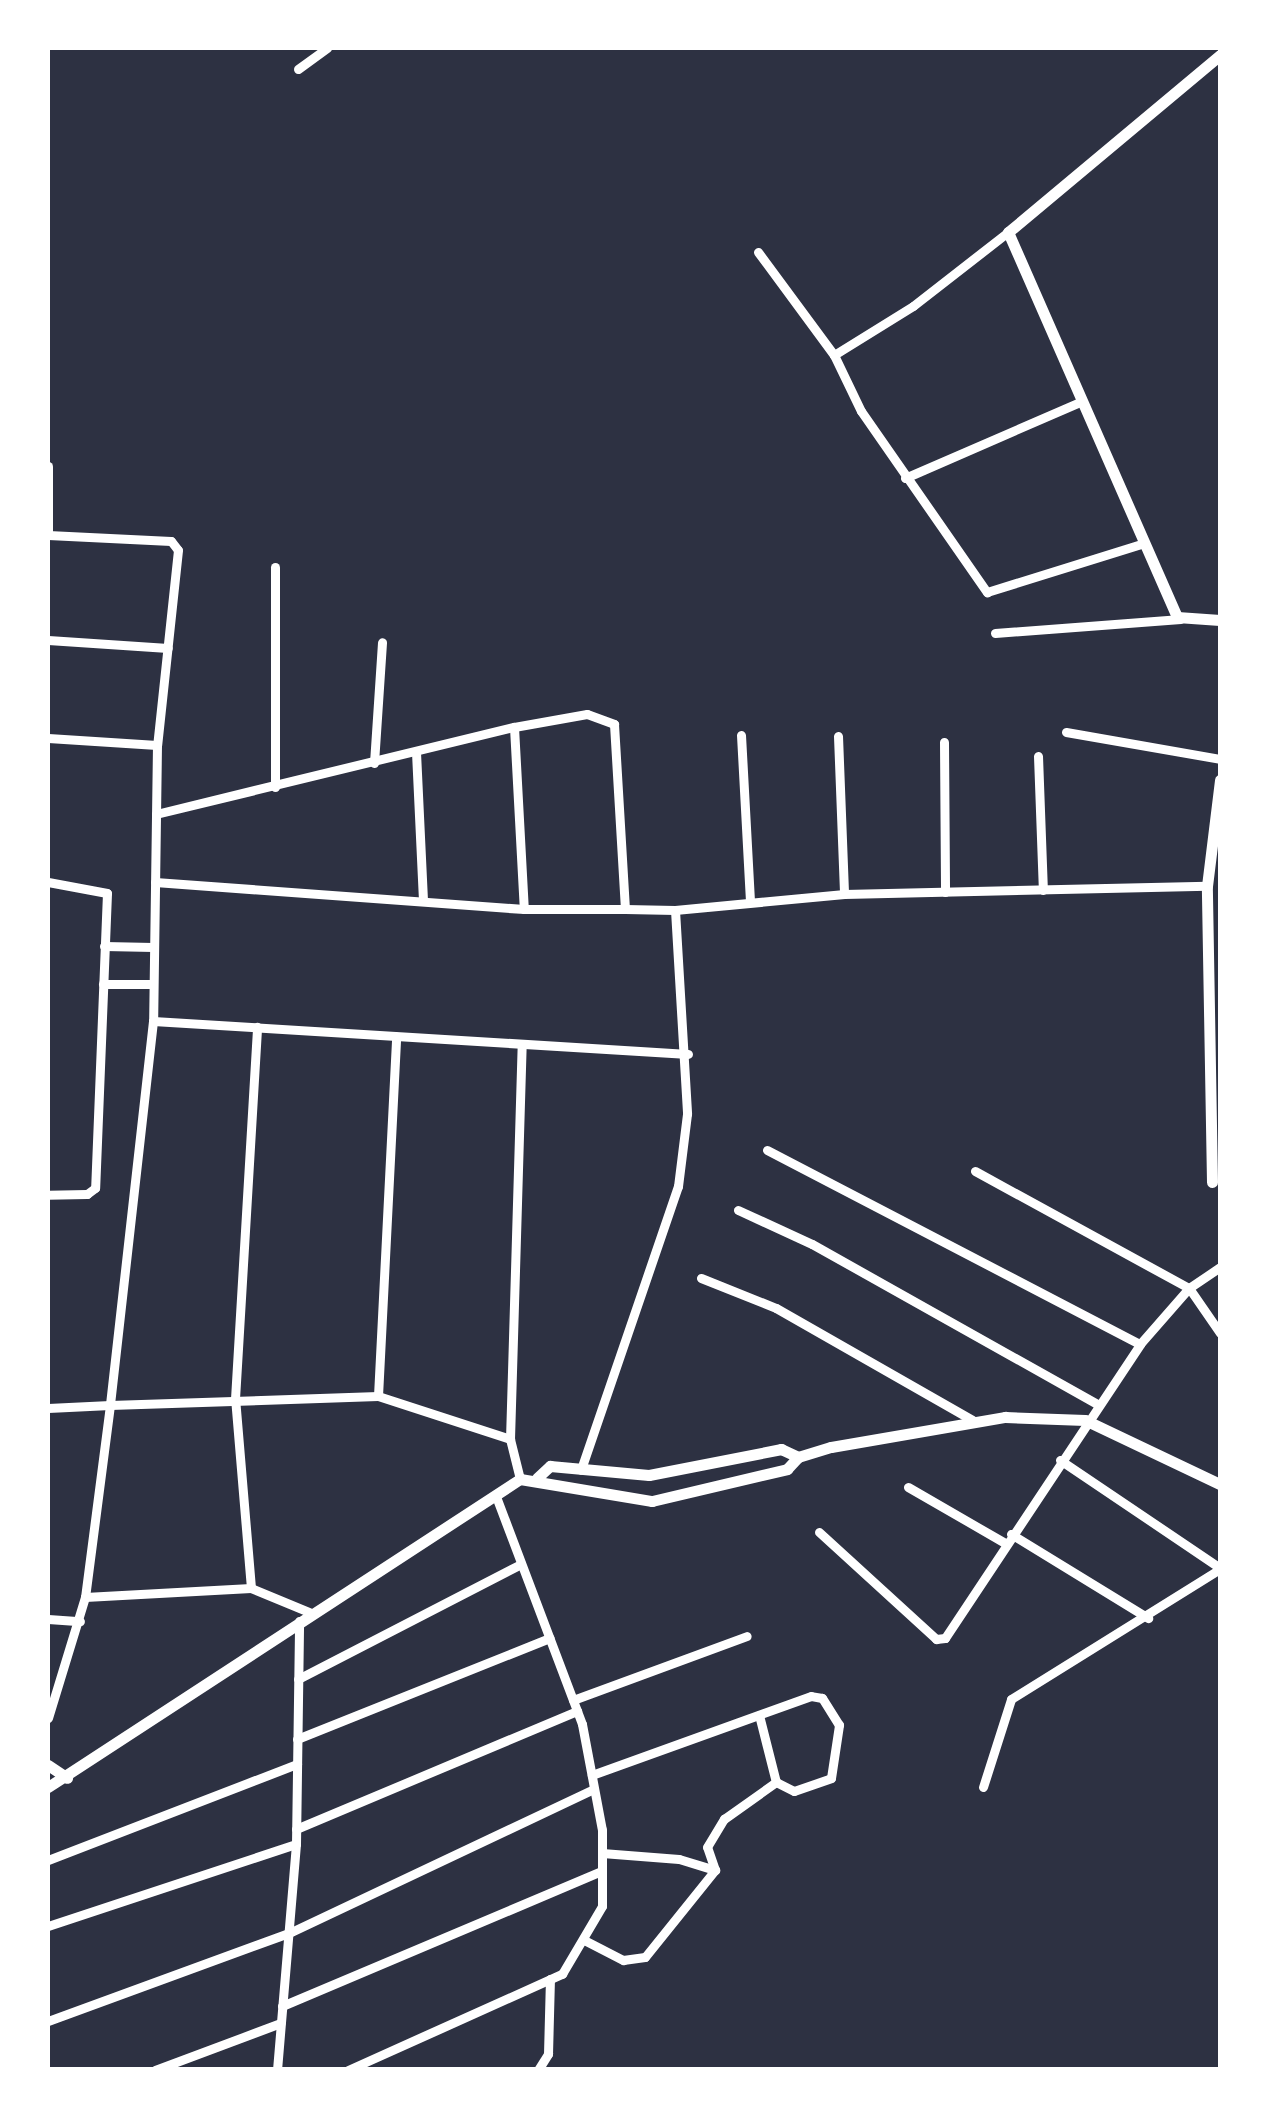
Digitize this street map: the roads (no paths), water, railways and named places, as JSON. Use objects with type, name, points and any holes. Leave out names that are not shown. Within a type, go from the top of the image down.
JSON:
[{"type":"street","points":[[298,69],[327,48]]},
{"type":"street","points":[[834,355],[913,306],[1220,55]]},
{"type":"street","points":[[1008,232],[1180,619]]},
{"type":"street","points":[[758,252],[834,355],[905,478],[987,592],[1144,542]]},
{"type":"street","points":[[905,478],[1082,401]]},
{"type":"street","points":[[48,466],[48,535],[171,541],[178,550],[158,745],[153,1021],[86,1596],[48,1718]]},
{"type":"street","points":[[275,567],[275,787]]},
{"type":"street","points":[[995,633],[1180,619],[1220,620]]},
{"type":"street","points":[[48,640],[168,648]]},
{"type":"street","points":[[374,763],[382,642]]},
{"type":"street","points":[[156,814],[514,727],[587,714],[614,724],[625,909]]},
{"type":"street","points":[[514,727],[524,909]]},
{"type":"street","points":[[1066,732],[1220,759]]},
{"type":"street","points":[[741,735],[750,900]]},
{"type":"street","points":[[838,736],[844,894]]},
{"type":"street","points":[[48,738],[158,745]]},
{"type":"street","points":[[944,742],[945,892]]},
{"type":"street","points":[[416,752],[423,902]]},
{"type":"street","points":[[1038,756],[1043,890]]},
{"type":"street","points":[[1216,1182],[1214,968],[1206,886],[1215,868],[1220,780]]},
{"type":"street","points":[[48,882],[102,888],[104,946],[95,1188],[87,1194],[48,1195]]},
{"type":"street","points":[[155,882],[524,909],[674,910],[844,894],[1206,886]]},
{"type":"street","points":[[581,1470],[678,1186],[688,1054],[674,910]]},
{"type":"street","points":[[104,946],[153,947]]},
{"type":"street","points":[[103,984],[153,984]]},
{"type":"street","points":[[153,1021],[688,1054]]},
{"type":"street","points":[[251,1588],[235,1398],[257,1028]]},
{"type":"street","points":[[378,1396],[396,1036]]},
{"type":"street","points":[[520,1479],[510,1439],[522,1044]]},
{"type":"street","points":[[767,1150],[1140,1344]]},
{"type":"street","points":[[975,1172],[1189,1288],[1220,1334]]},
{"type":"street","points":[[738,1210],[812,1244],[1097,1404]]},
{"type":"street","points":[[819,1532],[940,1640],[1140,1344],[1189,1288],[1220,1267]]},
{"type":"street","points":[[701,1278],[776,1308],[972,1420]]},
{"type":"street","points":[[48,1408],[235,1398],[378,1396],[510,1439]]},
{"type":"street","points":[[48,1787],[67,1778],[304,1615],[520,1479],[537,1478],[554,1489],[652,1501],[787,1469],[798,1457],[972,1420],[1086,1420],[1220,1484]]},
{"type":"street","points":[[537,1478],[550,1466],[649,1475],[781,1449],[798,1457]]},
{"type":"street","points":[[983,1787],[1011,1699],[1148,1618],[1220,1569],[1060,1460]]},
{"type":"street","points":[[649,1475],[652,1501]]},
{"type":"street","points":[[908,1487],[1008,1538],[1148,1618]]},
{"type":"street","points":[[348,2070],[562,1974],[586,1940],[602,1906],[602,1853],[594,1788],[577,1712],[496,1496]]},
{"type":"street","points":[[298,1679],[522,1564]]},
{"type":"street","points":[[86,1596],[251,1588],[304,1615]]},
{"type":"street","points":[[276,2070],[296,1844],[298,1679],[304,1615]]},
{"type":"street","points":[[48,1619],[80,1621]]},
{"type":"street","points":[[573,1700],[747,1636]]},
{"type":"street","points":[[297,1739],[550,1638]]},
{"type":"street","points":[[592,1776],[759,1715],[816,1696],[839,1725],[831,1778],[794,1791],[776,1782],[759,1715]]},
{"type":"street","points":[[296,1829],[577,1712]]},
{"type":"street","points":[[48,1860],[297,1764]]},
{"type":"street","points":[[48,1766],[67,1778]]},
{"type":"street","points":[[715,1870],[708,1847],[724,1819],[776,1782]]},
{"type":"street","points":[[48,2021],[290,1933],[594,1788]]},
{"type":"street","points":[[48,1926],[296,1844]]},
{"type":"street","points":[[602,1853],[679,1859],[715,1870]]},
{"type":"street","points":[[586,1940],[623,1960],[645,1957],[715,1870]]},
{"type":"street","points":[[282,2006],[602,1871]]},
{"type":"street","points":[[538,2070],[548,2054],[550,1979]]},
{"type":"street","points":[[155,2070],[280,2023]]}]
